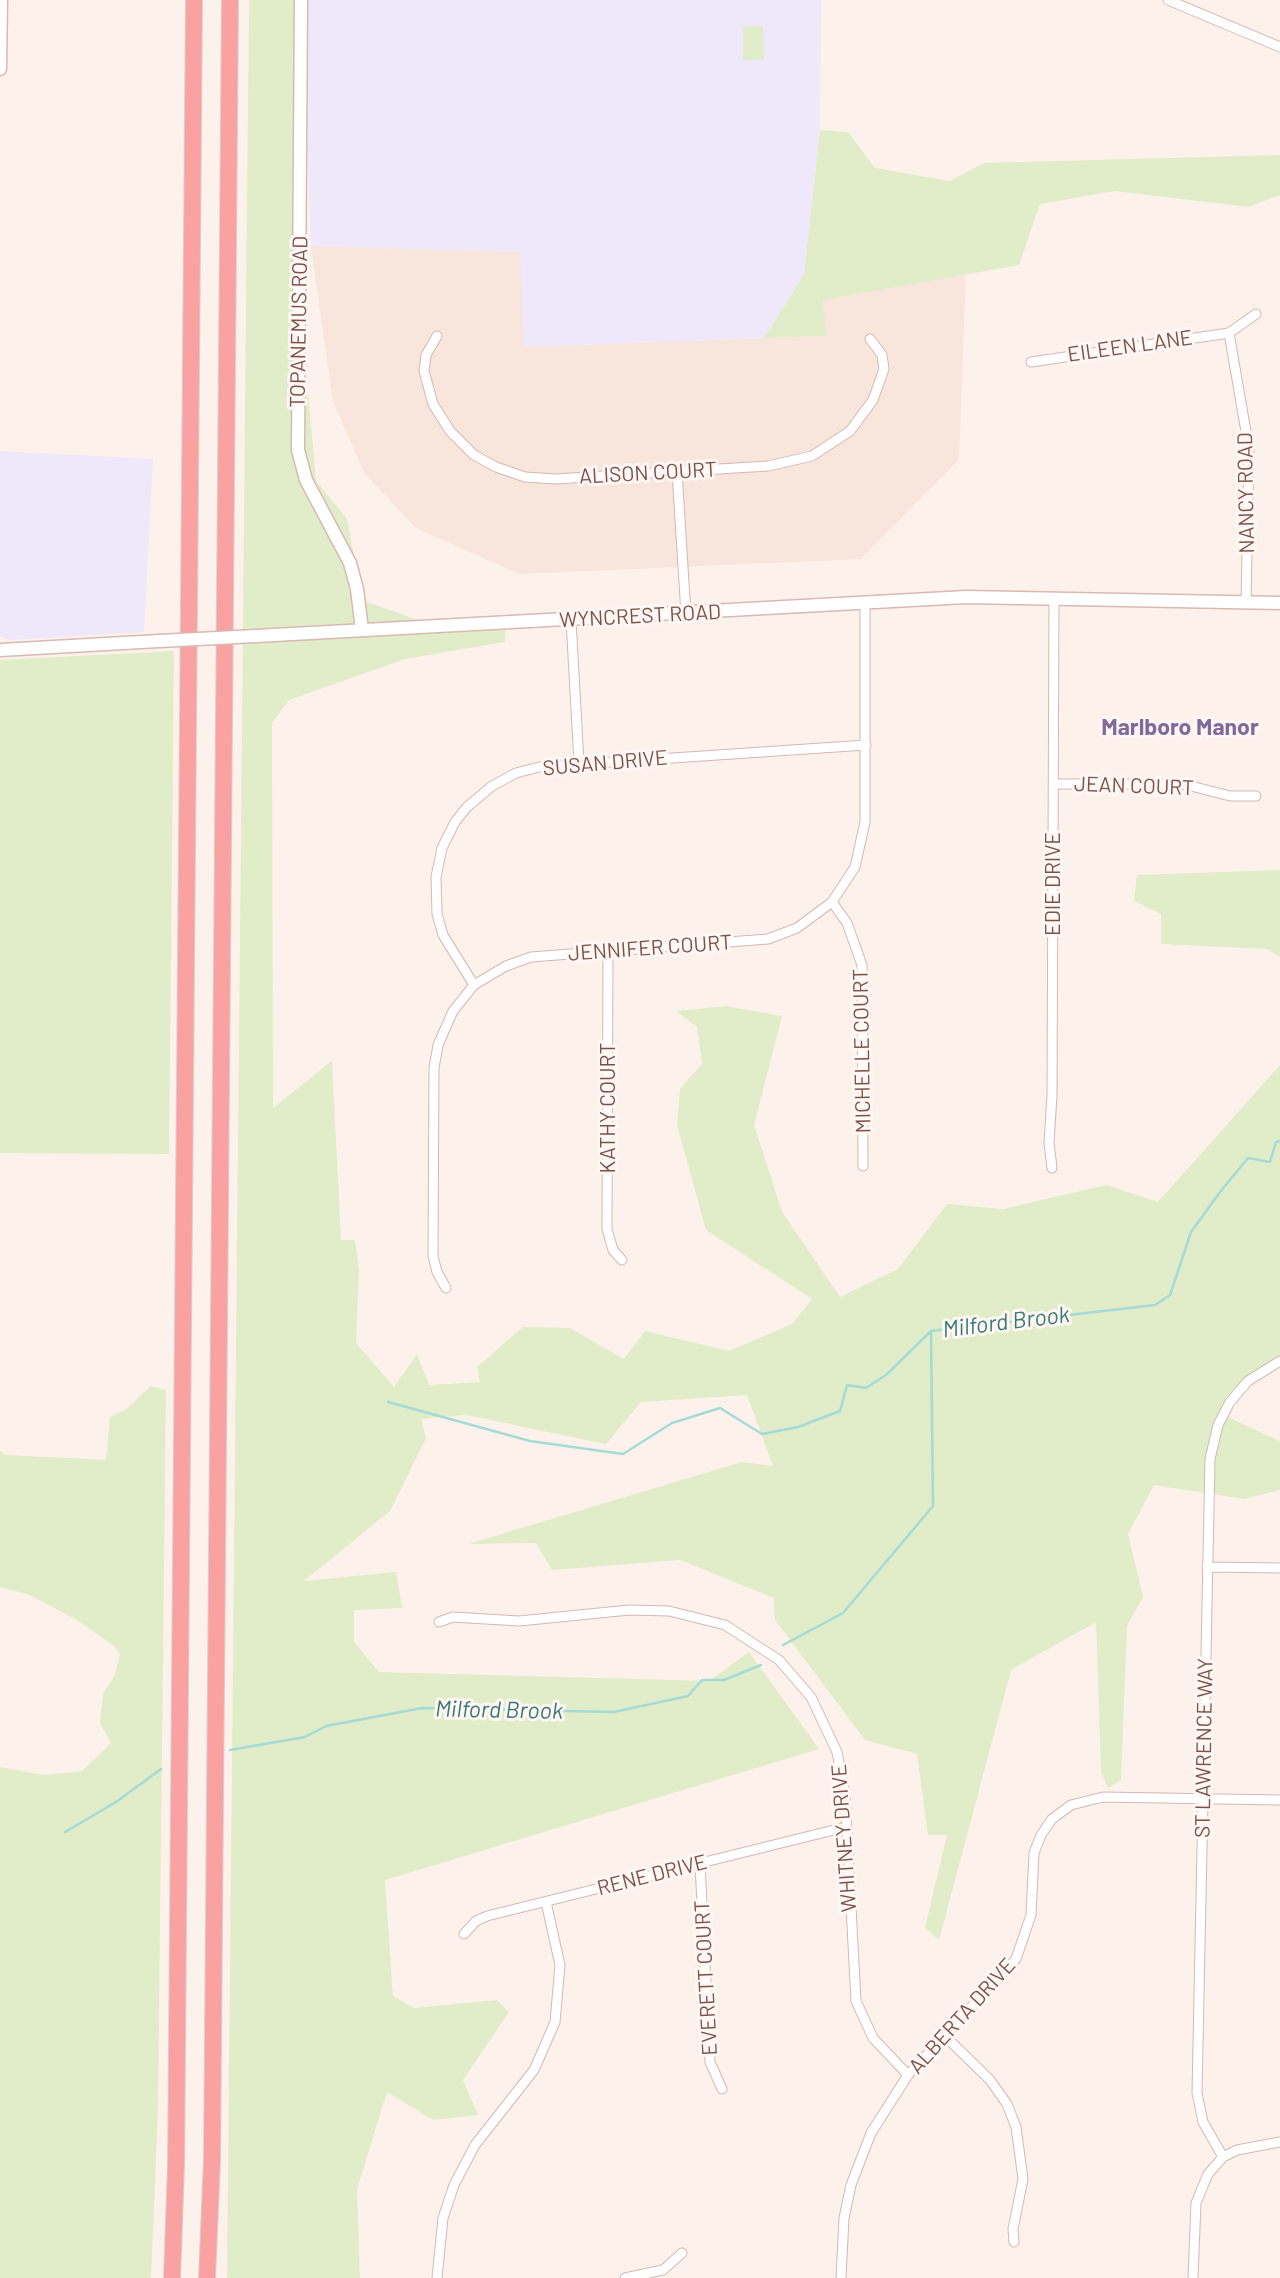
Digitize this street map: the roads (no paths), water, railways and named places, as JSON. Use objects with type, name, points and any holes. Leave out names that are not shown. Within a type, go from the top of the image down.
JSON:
[{"type":"highway","points":[[172,2278],[177,2138],[194,0]]},
{"type":"highway","points":[[207,2278],[212,2133],[230,0]]},
{"type":"street","points":[[0,69],[1,0]]},
{"type":"street","name":"TOPANEMUS ROAD","points":[[301,0],[298,450],[306,480],[350,563],[357,589],[362,630]]},
{"type":"street","points":[[1168,0],[1280,47]]},
{"type":"street","points":[[1229,333],[1256,314]]},
{"type":"street","name":"EILEEN LANE","points":[[1031,362],[1229,333]]},
{"type":"street","name":"NANCY ROAD","points":[[1229,333],[1249,449],[1246,603]]},
{"type":"street","name":"ALISON COURT","points":[[437,336],[424,360],[430,397],[450,431],[482,460],[508,472],[538,478],[677,472],[787,463],[812,456],[835,443],[863,415],[879,388],[883,361],[870,339]]},
{"type":"street","points":[[677,472],[686,614]]},
{"type":"street","name":"WYNCREST ROAD","points":[[4,647],[571,620],[966,597],[1280,603]]},
{"type":"street","name":"EDIE DRIVE","points":[[1052,1168],[1049,1143],[1052,1095],[1054,600]]},
{"type":"street","name":"JENNIFER COURT","points":[[446,1288],[437,1272],[433,1256],[434,1068],[446,1025],[474,985],[506,966],[531,957],[768,939],[797,928],[831,902],[855,867],[863,838],[866,746],[865,604]]},
{"type":"street","points":[[571,620],[579,763]]},
{"type":"street","name":"SUSAN DRIVE","points":[[474,985],[448,947],[437,914],[436,877],[446,840],[467,807],[501,780],[527,770],[579,763],[866,746]]},
{"type":"street","name":"JEAN COURT","points":[[1054,784],[1183,784],[1230,796],[1255,796]]},
{"type":"street","name":"MICHELLE COURT","points":[[831,902],[847,923],[862,965],[863,1166]]},
{"type":"street","name":"KATHY COURT","points":[[608,951],[607,1228],[613,1250],[622,1260]]},
{"type":"street","name":"ST LAWRENCE WAY","points":[[1223,2157],[1203,2122],[1197,2093],[1209,1474],[1215,1434],[1238,1391],[1262,1370],[1280,1361]]},
{"type":"street","points":[[1208,1567],[1280,1568]]},
{"type":"street","name":"WHITNEY DRIVE","points":[[439,1622],[453,1617],[519,1621],[644,1609],[689,1614],[725,1625],[779,1660],[822,1714],[841,1764],[856,2001],[873,2038],[908,2075]]},
{"type":"street","name":"ALBERTA DRIVE","points":[[841,2278],[844,2218],[854,2176],[878,2120],[908,2075],[1005,1973],[1020,1951],[1031,1915],[1034,1853],[1041,1835],[1052,1819],[1071,1805],[1092,1798],[1280,1800]]},
{"type":"street","name":"RENE DRIVE","points":[[464,1934],[476,1921],[487,1916],[846,1827]]},
{"type":"street","name":"EVERETT COURT","points":[[700,1864],[710,2062],[722,2089]]},
{"type":"street","points":[[437,2278],[441,2231],[454,2185],[475,2145],[534,2070],[555,2022],[561,1990],[560,1965],[546,1902]]},
{"type":"street","points":[[946,2037],[995,2087],[1016,2127],[1023,2179],[1013,2229],[1014,2242]]},
{"type":"street","points":[[1193,2278],[1196,2203],[1204,2180],[1223,2157],[1248,2146],[1280,2141]]},
{"type":"street","points":[[625,2278],[663,2270],[682,2253]]},
{"type":"waterway","name":"Milford Brook","points":[[783,1645],[843,1613],[933,1506],[931,1331],[1155,1305],[1170,1295],[1191,1232],[1220,1192],[1248,1158],[1270,1162],[1276,1142],[1280,1141]]},
{"type":"waterway","points":[[388,1402],[530,1441],[623,1454],[672,1423],[720,1408],[762,1434],[798,1427],[840,1411],[847,1385],[866,1388],[886,1375],[930,1332]]},
{"type":"waterway","name":"Milford Brook","points":[[230,1750],[305,1737],[326,1726],[422,1708],[614,1712],[688,1696],[702,1680],[724,1680],[761,1665]]},
{"type":"waterway","name":"Milford Brook","points":[[65,1832],[116,1802],[161,1769]]},
{"type":"district","name":"Marlboro Manor","points":[[1180,727]]}]
